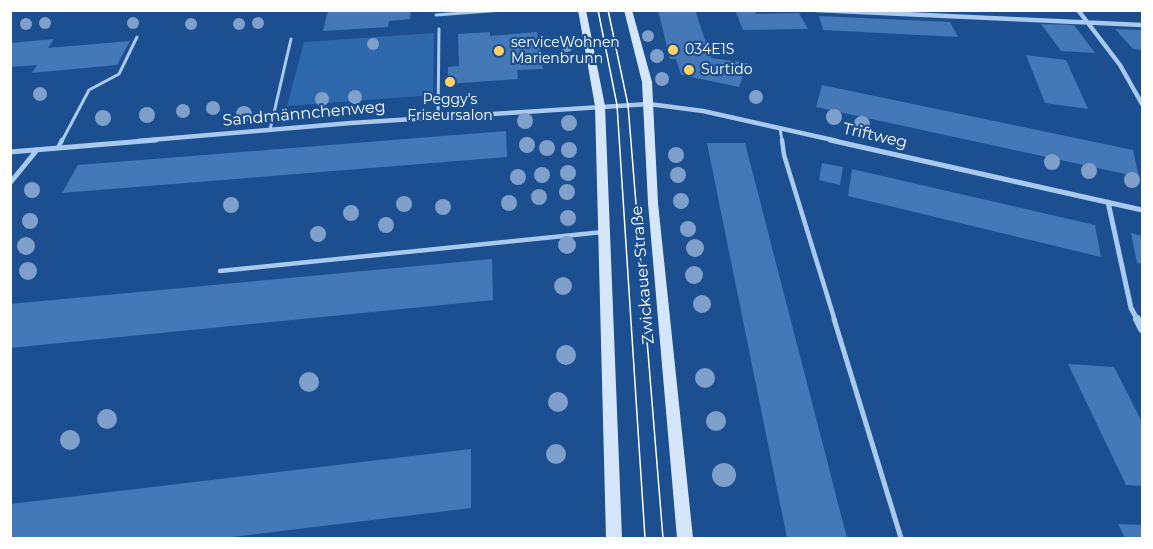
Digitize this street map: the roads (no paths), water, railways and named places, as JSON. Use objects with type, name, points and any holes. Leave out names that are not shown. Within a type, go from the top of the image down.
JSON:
[{"type":"main road","name":"Zwickauer Straße","points":[[582,10],[600,106],[614,538]]},
{"type":"main road","name":"Zwickauer Straße","points":[[628,10],[647,82],[652,203],[685,538]]},
{"type":"street","points":[[816,10],[1143,25]]},
{"type":"street","points":[[1078,10],[1120,65],[1143,104]]},
{"type":"street","name":"Triftweg","points":[[600,106],[649,104],[703,111],[1143,210]]},
{"type":"street","name":"Sandmännchenweg","points":[[10,152],[600,106]]},
{"type":"street","points":[[10,183],[37,150]]},
{"type":"street","points":[[1107,202],[1131,308],[1143,329]]},
{"type":"lane","points":[[436,15],[503,10]]},
{"type":"lane","points":[[438,117],[439,29]]},
{"type":"lane","points":[[58,148],[89,90],[119,74],[137,37]]},
{"type":"lane","points":[[270,130],[291,39]]},
{"type":"lane","points":[[780,128],[784,155],[901,538]]},
{"type":"lane","points":[[220,271],[605,232]]},
{"type":"tram line","points":[[598,10],[617,105],[645,538]]},
{"type":"tram line","points":[[608,10],[628,105],[663,538]]},
{"type":"place","name":"034E1S","points":[[673,50]]},
{"type":"place","name":"serviceWohnen Marienbrunn","points":[[499,51]]},
{"type":"place","name":"Surtido","points":[[689,70]]},
{"type":"place","name":"Peggy's Friseursalon","points":[[450,82]]}]
